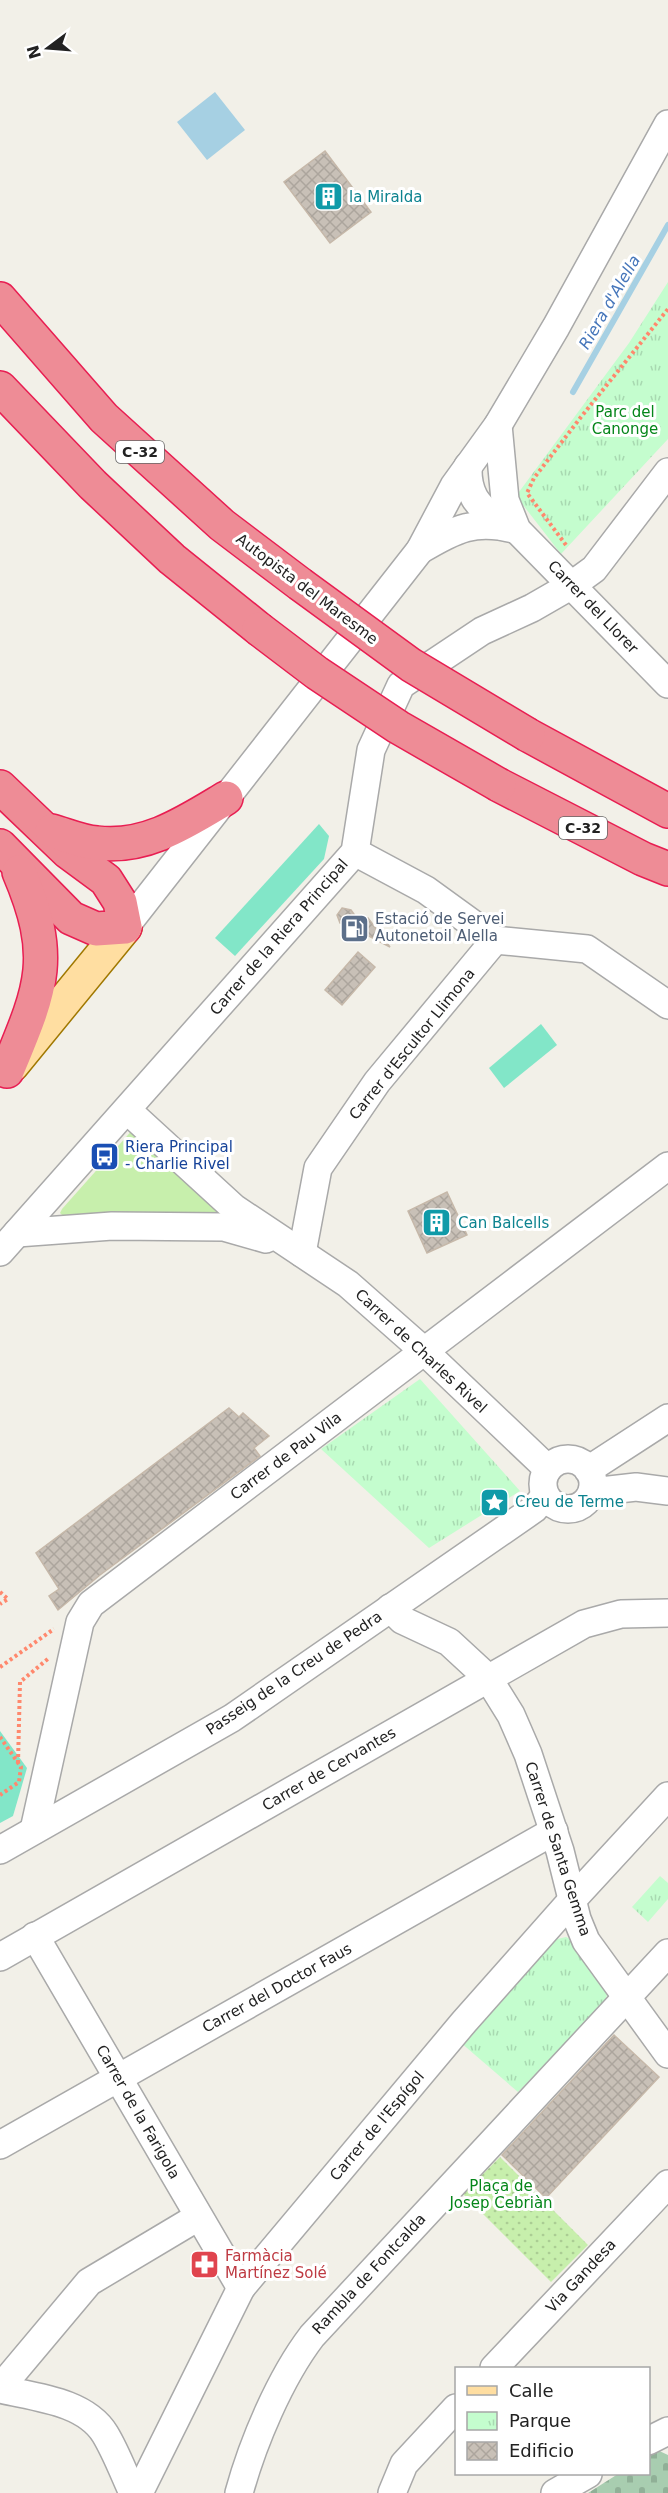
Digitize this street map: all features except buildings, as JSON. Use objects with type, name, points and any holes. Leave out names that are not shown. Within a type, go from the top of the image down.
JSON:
[{"type":"highway","name":"Autopista del Maresme","points":[[0,299],[104,418],[222,525],[411,665],[528,735],[668,811]]},
{"type":"highway","name":"C-32","points":[[0,388],[36,429],[172,559],[317,673],[398,727],[499,786],[668,869]]},
{"type":"highway","points":[[0,787],[68,852],[106,880],[120,902],[125,927],[96,929],[71,918],[7,853]]},
{"type":"highway","points":[[46,830],[96,843],[124,844],[142,841],[189,821],[226,798]]},
{"type":"highway","points":[[4,1076],[35,1002],[41,974],[41,941],[30,898],[7,853]]},
{"type":"main road","points":[[4,1076],[125,927]]},
{"type":"street","points":[[125,927],[420,550],[556,327],[668,124]]},
{"type":"street","points":[[420,550],[442,537],[472,525],[508,518],[498,424]]},
{"type":"street","name":"Carrer de la Riera Principal","points":[[9,1242],[355,852],[371,750],[401,685],[482,631],[532,608],[572,585],[594,569],[668,472]]},
{"type":"street","name":"Carrer del Llorer","points":[[463,479],[489,483],[508,518],[668,684]]},
{"type":"street","points":[[355,852],[426,890],[495,940],[587,949],[668,1005]]},
{"type":"street","name":"Carrer d'Escultor Llimona","points":[[294,1249],[318,1167],[377,1082],[495,940]]},
{"type":"street","name":"Carrer de Charles Rivel","points":[[127,1110],[229,1217],[294,1249],[348,1284],[424,1351],[548,1469]]},
{"type":"street","name":"Carrer de Pau Vila","points":[[34,1830],[80,1622],[91,1604],[668,1166]]},
{"type":"street","name":"Carrer de Charles Rivel","points":[[9,1242],[112,1226],[229,1217]]},
{"type":"street","points":[[590,1481],[578,1462],[570,1459],[561,1460],[548,1469],[543,1486],[545,1496],[550,1503],[561,1509],[570,1510],[582,1506],[590,1481],[668,1418]]},
{"type":"street","points":[[590,1481],[668,1491]]},
{"type":"street","name":"Passeig de la Creu de Pedra","points":[[0,1850],[232,1718],[534,1509],[545,1496]]},
{"type":"street","name":"Carrer de Santa Gemma","points":[[390,1608],[402,1620],[449,1642],[488,1678],[510,1715],[528,1754],[568,1874],[586,1941],[668,2054]]},
{"type":"street","name":"Carrer de Cervantes","points":[[0,1957],[584,1624],[621,1614],[668,1613]]},
{"type":"street","name":"Carrer de l'Espígol","points":[[139,2493],[241,2288],[464,2022],[668,1796]]},
{"type":"street","name":"Carrer del Doctor Faus","points":[[0,2145],[554,1832]]},
{"type":"street","name":"Carrer de la Farigola","points":[[35,1936],[241,2288]]},
{"type":"street","name":"Rambla de Fontcalda","points":[[239,2493],[272,2406],[290,2368],[312,2336],[668,1953]]},
{"type":"street","name":"Via Gandesa","points":[[495,2367],[668,2184]]},
{"type":"street","points":[[133,2493],[105,2433],[88,2416],[64,2405],[0,2389],[88,2282],[198,2217]]},
{"type":"street","points":[[392,2493],[404,2464],[455,2409]]},
{"type":"street","points":[[650,2440],[668,2431]]},
{"type":"street","points":[[555,2493],[586,2475]]},
{"type":"path","points":[[566,545],[527,493],[534,478],[580,417],[668,309]]},
{"type":"path","points":[[0,1592],[8,1599],[0,1604]]},
{"type":"path","points":[[0,1667],[63,1624]]},
{"type":"path","points":[[18,1763],[20,1682],[51,1655]]},
{"type":"path","points":[[0,1737],[21,1767],[19,1782],[0,1795]]},
{"type":"green space","name":"Parc del Canonge","points":[[668,282],[668,439],[561,554],[516,496],[629,343]]},
{"type":"green space","points":[[319,824],[329,836],[324,859],[235,956],[215,938]]},
{"type":"green space","points":[[541,1024],[557,1045],[504,1088],[489,1068]]},
{"type":"green space","points":[[135,1127],[225,1214],[66,1219],[60,1213],[62,1209]]},
{"type":"green space","points":[[420,1379],[520,1491],[429,1548],[321,1449]]},
{"type":"green space","points":[[0,1731],[27,1768],[13,1816],[0,1823]]},
{"type":"green space","points":[[660,1876],[668,1883],[668,1899],[648,1922],[632,1907]]},
{"type":"green space","points":[[566,1937],[572,1940],[609,1990],[604,2003],[518,2092],[460,2042],[553,1940]]},
{"type":"green space","name":"Plaça de Josep Cebriàn","points":[[500,2157],[588,2245],[551,2282],[463,2194]]},
{"type":"green space","points":[[655,2449],[668,2455],[668,2493],[588,2493],[616,2475],[650,2475],[650,2452]]},
{"type":"water","points":[[215,92],[245,130],[207,160],[177,122]]},
{"type":"waterway","name":"Riera d'Alella","points":[[573,392],[668,225]]},
{"type":"place","name":"la Miralda","points":[[328,197]]},
{"type":"place","name":"Estació de Servei Autonetoil Alella","points":[[354,928]]},
{"type":"place","name":"Riera Principal - Charlie Rivel","points":[[104,1156]]},
{"type":"place","name":"Can Balcells","points":[[437,1223]]},
{"type":"place","name":"Creu de Terme","points":[[494,1502]]},
{"type":"place","name":"Farmàcia Martínez Solé","points":[[204,2265]]}]
